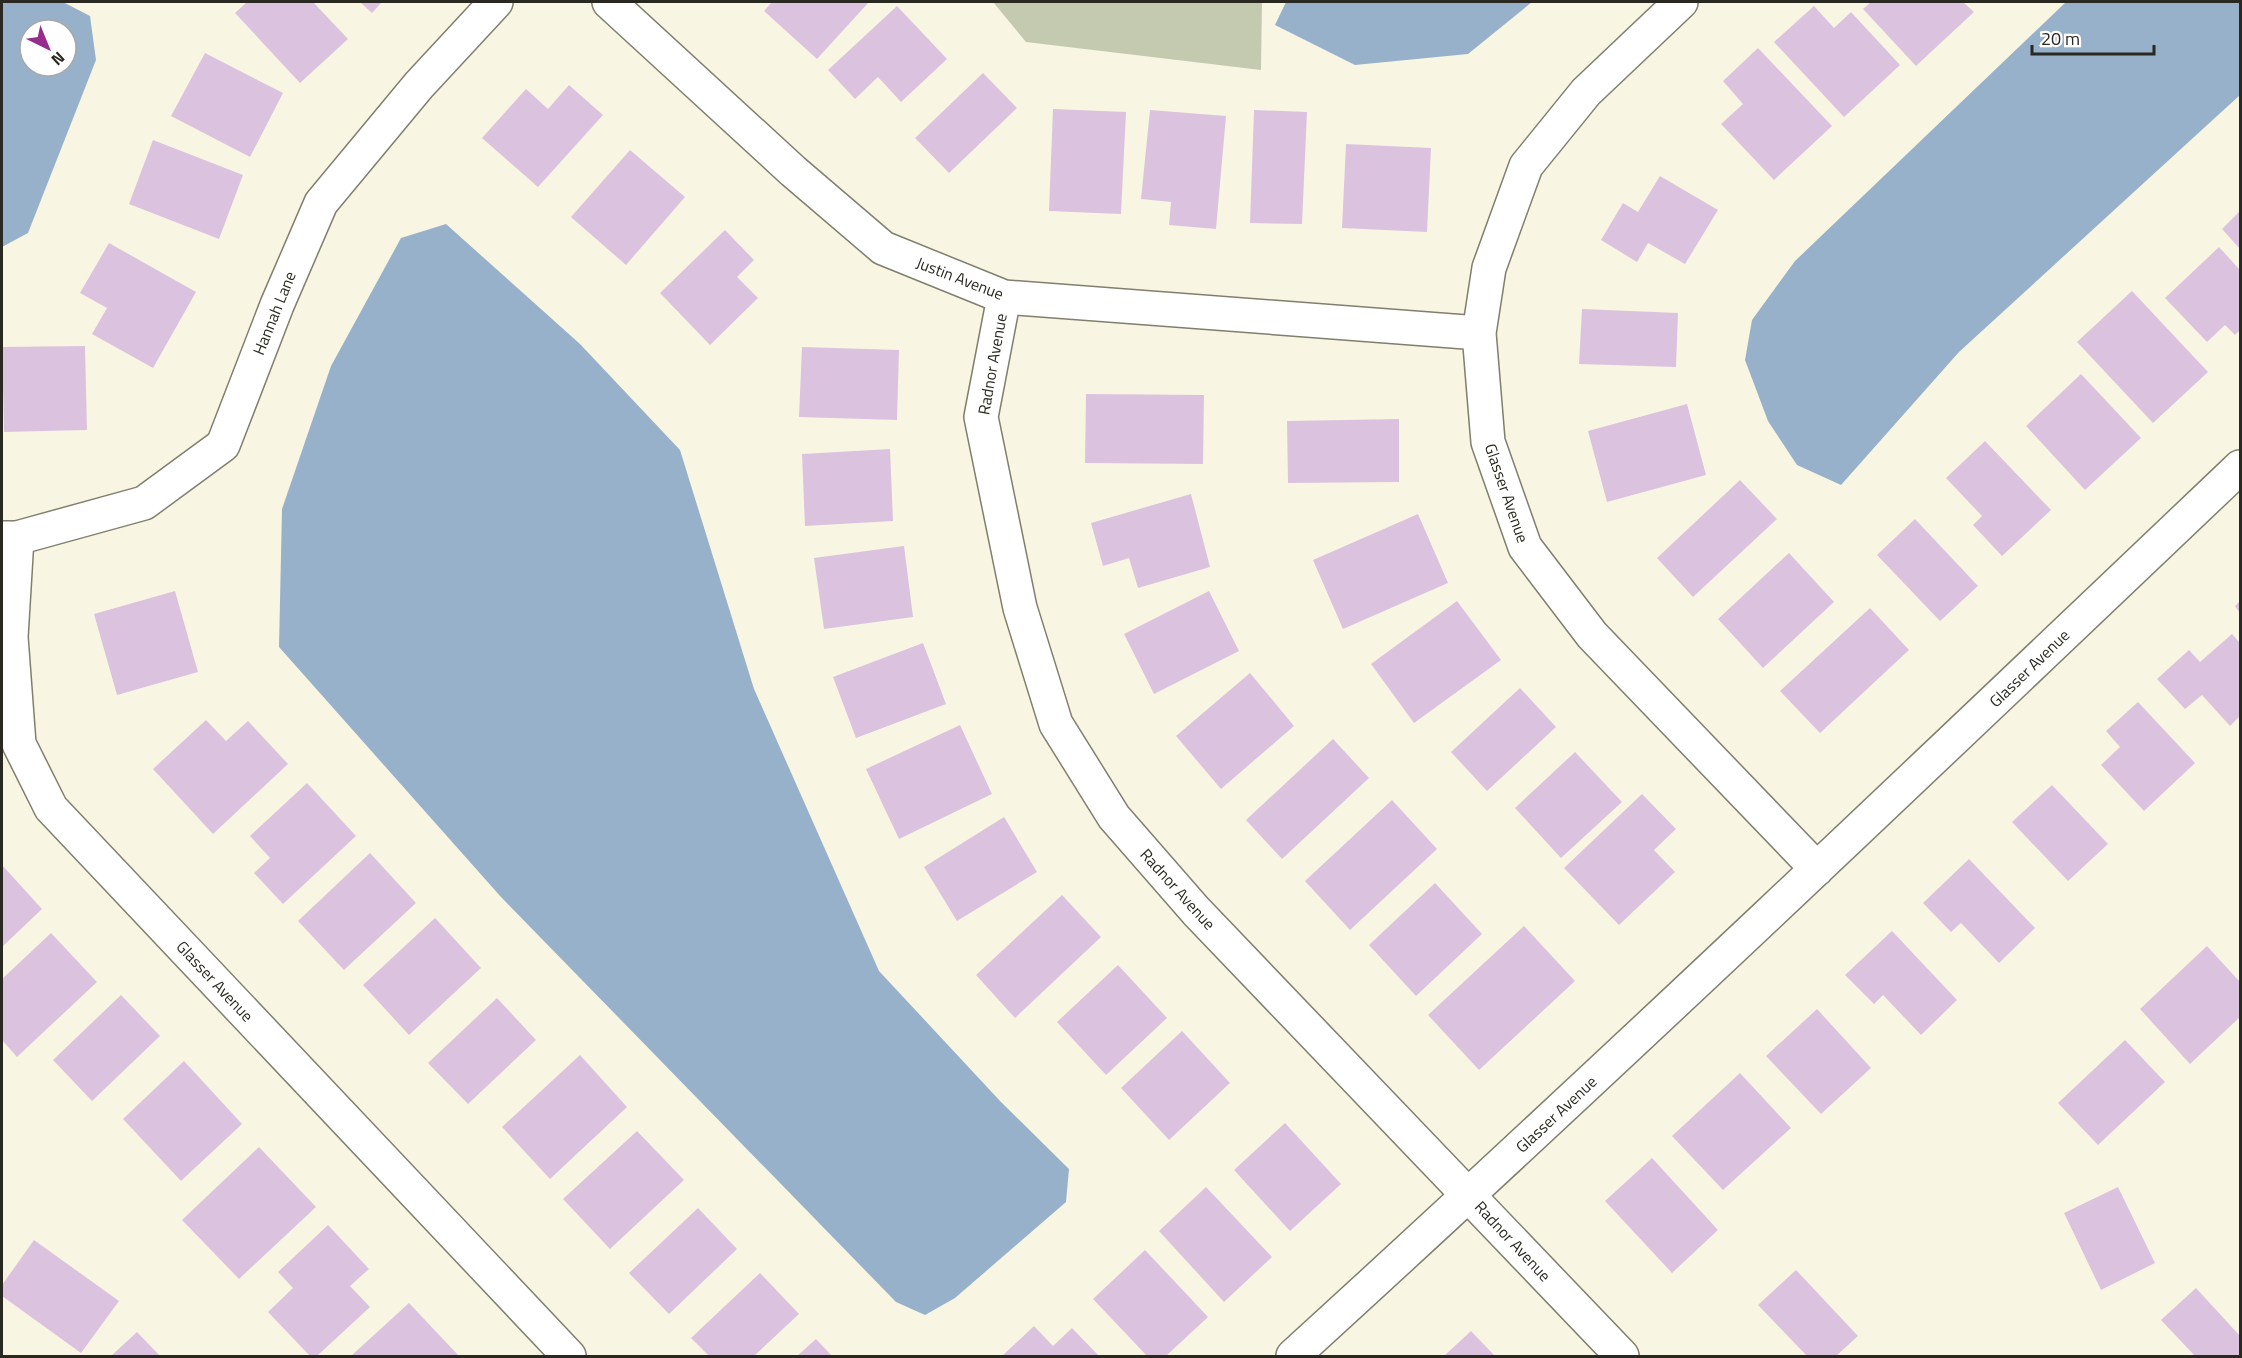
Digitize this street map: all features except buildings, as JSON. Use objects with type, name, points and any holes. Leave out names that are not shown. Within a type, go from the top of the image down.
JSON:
[{"type":"street","name":"Hannah Lane","points":[[9,538],[144,503],[223,445],[277,305],[321,203],[419,86],[496,2]]},
{"type":"street","name":"Justin Avenue","points":[[609,2],[793,171],[883,248],[1004,297],[1479,333]]},
{"type":"street","name":"Glasser Avenue","points":[[1681,2],[1586,92],[1526,166],[1489,268],[1479,333],[1488,442],[1525,547],[1592,635],[1817,869]]},
{"type":"street","name":"Radnor Avenue","points":[[1004,297],[981,417],[1020,608],[1056,724],[1114,817],[1197,911],[1622,1356]]},
{"type":"street","name":"Glasser Avenue","points":[[1293,1356],[1470,1195],[2241,467]]},
{"type":"street","name":"Glasser Avenue","points":[[9,538],[11,637],[19,744],[51,808],[569,1356]]},
{"type":"green space","points":[[993,2],[1262,2],[1261,70],[1026,42]]},
{"type":"water","points":[[2,2],[63,2],[90,16],[96,60],[28,233],[2,247]]},
{"type":"water","points":[[1286,2],[1532,2],[1468,54],[1355,65],[1275,25]]},
{"type":"water","points":[[2066,2],[2240,2],[2240,95],[1959,352],[1841,485],[1797,465],[1768,421],[1745,360],[1752,320],[1795,261]]},
{"type":"water","points":[[446,224],[580,344],[680,450],[754,689],[879,971],[1001,1102],[1069,1169],[1066,1202],[955,1298],[925,1315],[896,1302],[501,897],[279,647],[282,509],[331,366],[401,238]]}]
